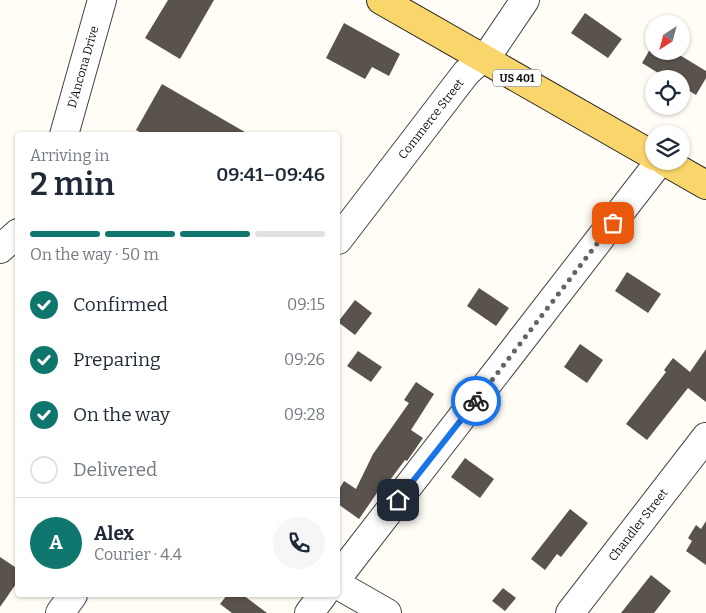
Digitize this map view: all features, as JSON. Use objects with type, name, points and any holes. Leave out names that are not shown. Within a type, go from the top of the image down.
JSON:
[{"type":"main road","name":"US 401","points":[[381,0],[645,151]]},
{"type":"main road","points":[[678,170],[706,185]]},
{"type":"street","name":"D'Ancona Drive","points":[[65,132],[102,0]]},
{"type":"street","name":"Commerce Street","points":[[340,237],[466,73],[483,58],[517,14],[525,0]]},
{"type":"street","points":[[340,574],[655,170]]},
{"type":"street","points":[[0,249],[15,235]]},
{"type":"street","name":"Chandler Street","points":[[570,613],[706,437]]},
{"type":"street","points":[[340,586],[387,613]]},
{"type":"street","points":[[60,613],[72,597]]},
{"type":"street","points":[[309,613],[321,597]]},
{"type":"building","points":[[168,0],[214,0],[180,59],[145,38]]},
{"type":"building","points":[[585,13],[622,39],[608,58],[571,33]]},
{"type":"building","points":[[344,23],[400,54],[389,76],[372,67],[365,79],[326,58]]},
{"type":"building","points":[[645,58],[645,60],[688,60],[706,71],[706,78],[696,95],[690,91],[690,70],[653,70],[642,63]]},
{"type":"building","points":[[162,84],[245,132],[140,132],[136,130]]},
{"type":"building","points":[[627,272],[661,294],[648,313],[615,291]]},
{"type":"building","points":[[479,288],[509,308],[496,326],[467,306]]},
{"type":"building","points":[[355,300],[372,313],[355,335],[340,324],[340,319]]},
{"type":"building","points":[[580,344],[603,360],[587,383],[564,367]]},
{"type":"building","points":[[706,349],[706,402],[688,388],[647,440],[626,424],[666,372],[664,370],[673,358],[690,372]]},
{"type":"building","points":[[358,351],[382,367],[371,382],[347,366]]},
{"type":"building","points":[[416,382],[434,394],[411,430],[423,438],[381,492],[379,490],[359,519],[340,505],[340,488],[344,481],[356,489],[373,454],[409,403],[404,400]]},
{"type":"building","points":[[465,458],[494,479],[480,498],[451,477]]},
{"type":"building","points":[[570,509],[588,523],[561,557],[557,554],[545,570],[531,559]]},
{"type":"building","points":[[706,521],[706,565],[686,551],[692,541],[688,538],[696,525],[701,529]]},
{"type":"building","points":[[0,557],[15,567],[15,585],[0,607]]},
{"type":"building","points":[[651,575],[671,591],[654,613],[621,613]]},
{"type":"building","points":[[503,588],[516,598],[505,611],[492,601]]},
{"type":"building","points":[[225,597],[246,597],[267,613],[232,613],[220,604]]},
{"type":"way so far","points":[[476,401],[613,223]]},
{"type":"route","points":[[398,500],[476,401]]}]
